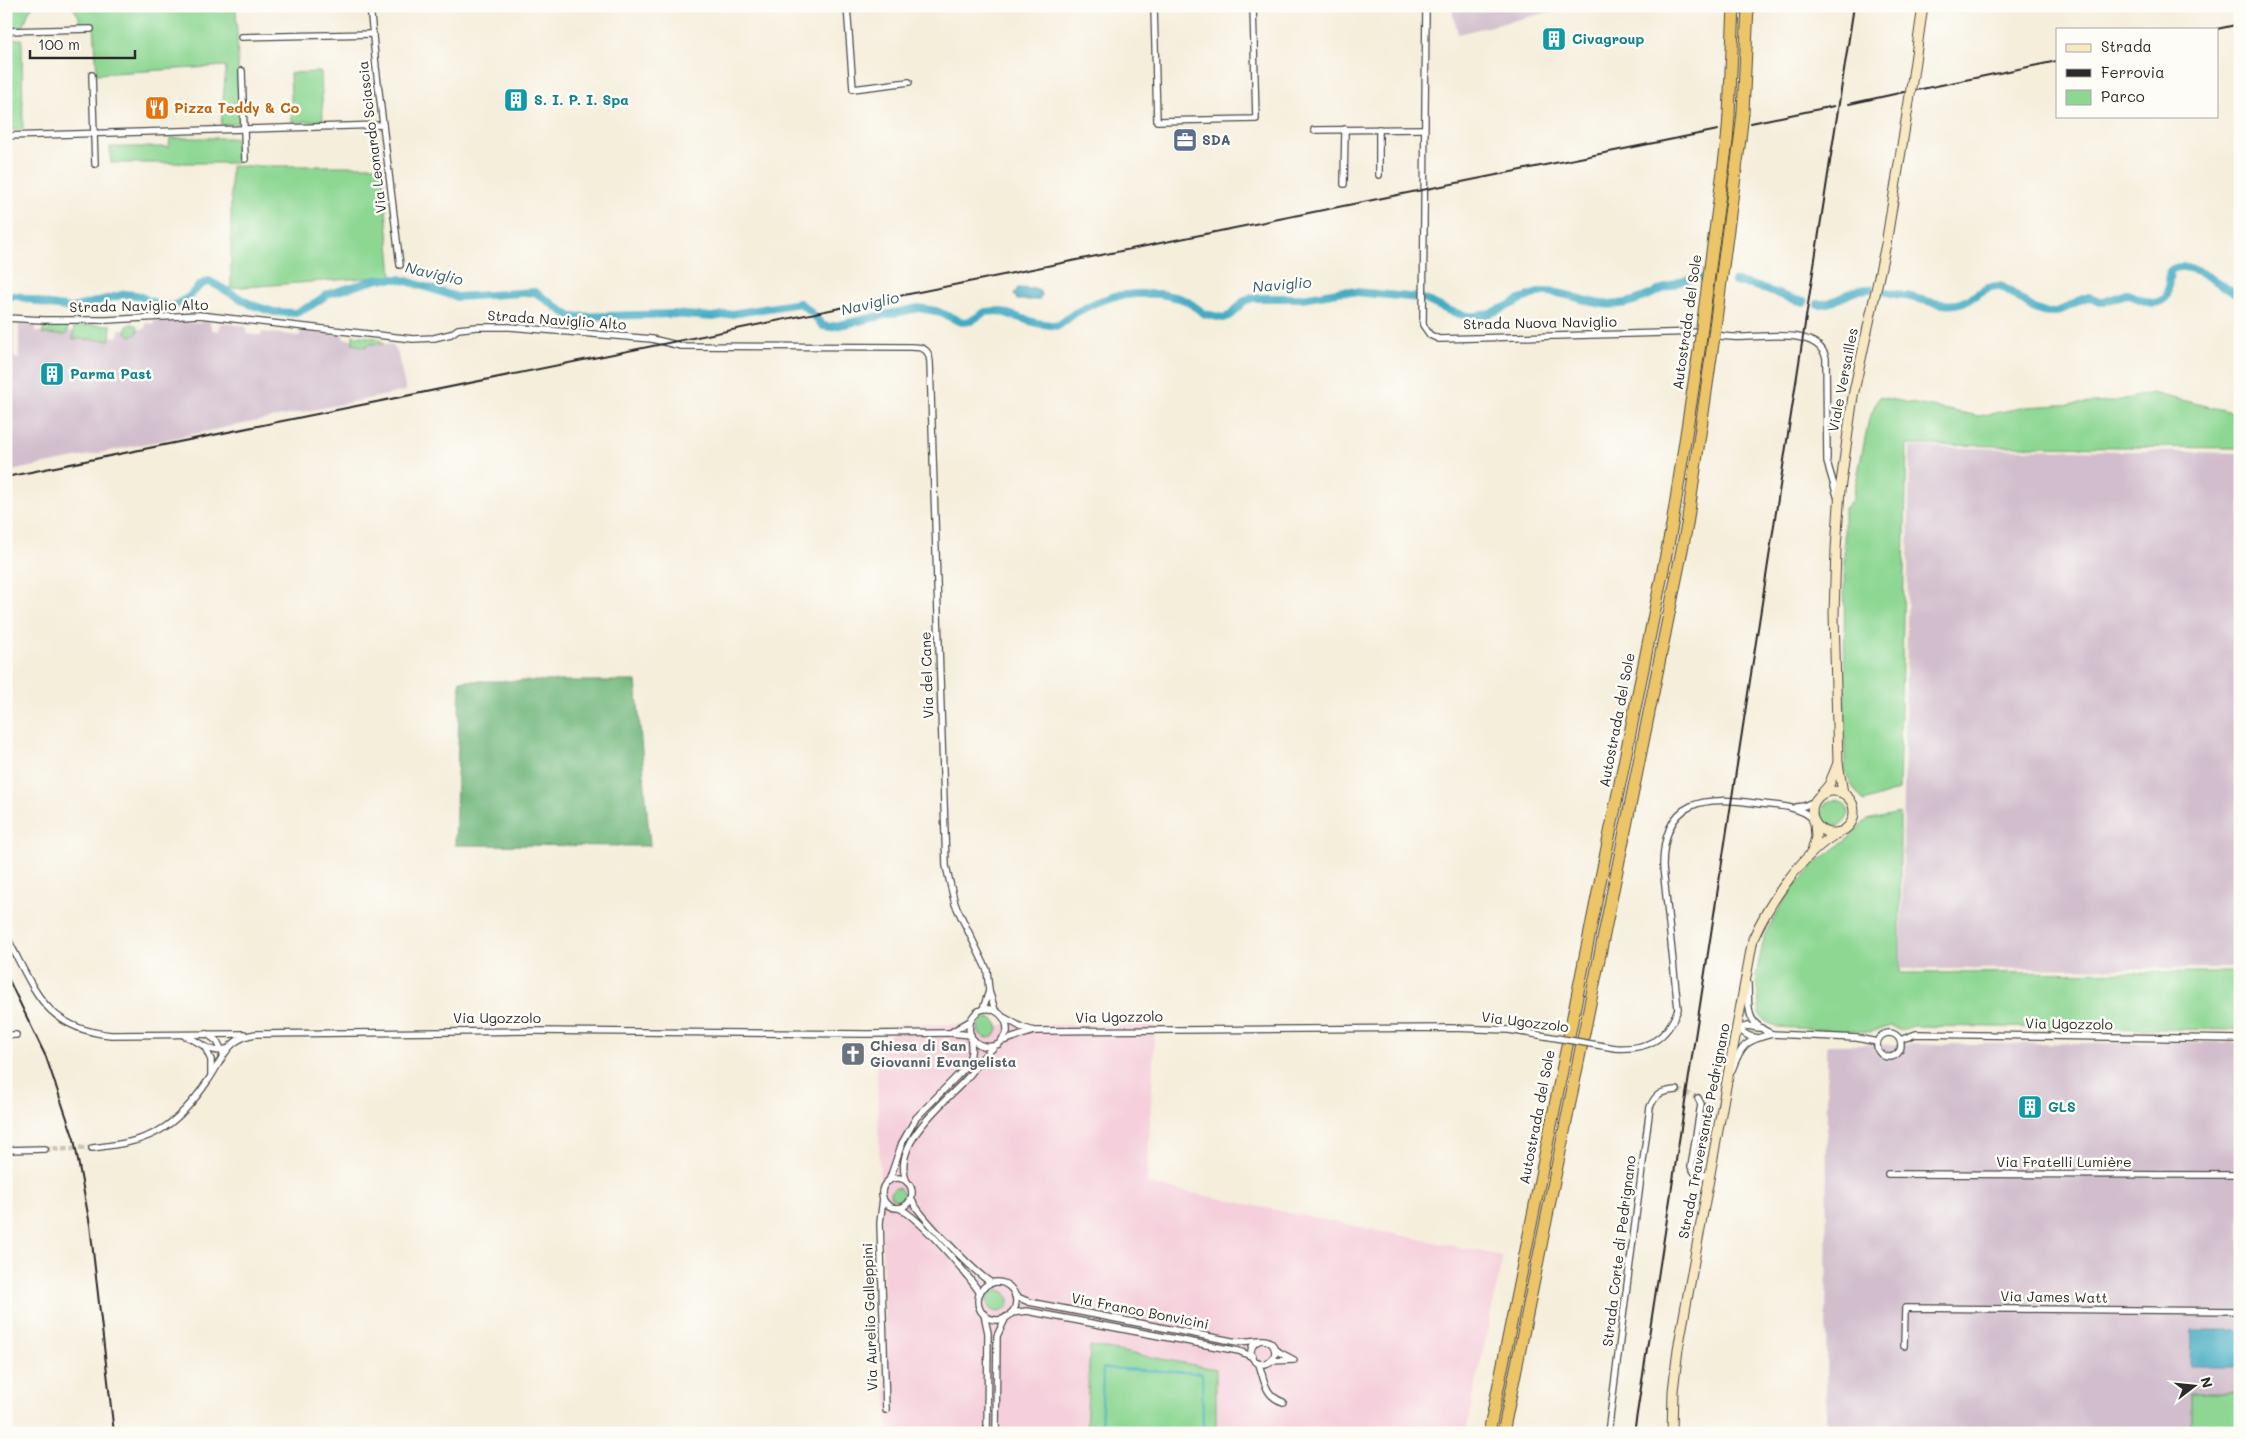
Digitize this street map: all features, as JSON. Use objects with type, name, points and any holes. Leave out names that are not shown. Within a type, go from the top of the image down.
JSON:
[{"type":"highway","name":"Autostrada del Sole","points":[[1488,1433],[1672,524],[1700,344],[1726,141],[1734,6]]},
{"type":"highway","name":"Autostrada del Sole","points":[[1503,1433],[1687,525],[1740,139],[1748,6]]},
{"type":"street","name":"Via Leonardo Sciascia","points":[[370,6],[400,265]]},
{"type":"street","points":[[847,6],[854,89],[909,82]]},
{"type":"street","points":[[1154,6],[1157,121],[1256,119],[1254,6]]},
{"type":"street","name":"Strada Nuova Naviglio","points":[[1426,6],[1423,325],[1430,335],[1439,339],[1701,332],[1735,338],[1779,336],[1815,342],[1822,349],[1826,358],[1827,462],[1839,502]]},
{"type":"street","name":"Viale Versailles","points":[[1843,793],[1838,763],[1834,578],[1839,502],[1850,413],[1880,273],[1924,6]]},
{"type":"street","points":[[6,31],[90,29]]},
{"type":"street","points":[[240,37],[373,34]]},
{"type":"street","points":[[242,71],[245,159]]},
{"type":"street","points":[[92,75],[95,164]]},
{"type":"street","points":[[6,136],[383,124]]},
{"type":"street","points":[[1379,129],[1379,175]]},
{"type":"street","points":[[1314,130],[1424,129]]},
{"type":"street","points":[[1344,184],[1345,130]]},
{"type":"street","name":"Strada Naviglio Alto","points":[[6,318],[94,320],[199,315],[413,339],[438,337],[458,329],[510,327],[652,339],[681,346],[911,347],[927,351]]},
{"type":"street","name":"Via del Cane","points":[[927,351],[930,362],[946,866],[955,904],[987,970],[989,991],[995,1010]]},
{"type":"street","points":[[1834,578],[1837,562]]},
{"type":"street","name":"Viale Versailles","points":[[1818,798],[1829,785],[1838,763]]},
{"type":"street","points":[[1831,791],[1843,793],[1853,803],[1854,817],[1848,828],[1824,840],[1812,852],[1816,837],[1813,806],[1818,798],[1831,791]]},
{"type":"street","name":"Via Ugozzolo","points":[[1791,808],[1804,806],[1818,798]]},
{"type":"street","name":"Via Ugozzolo","points":[[92,1148],[139,1139],[165,1127],[192,1101],[210,1078],[222,1054],[239,1038],[254,1034],[381,1031],[950,1033],[971,1036],[981,1046],[995,1046],[1003,1041],[1034,1031],[1452,1028],[1510,1030],[1615,1048],[1639,1047],[1659,1039],[1672,1024],[1678,1009],[1663,853],[1663,845],[1676,816],[1699,802],[1716,800],[1791,808],[1804,811],[1814,820]]},
{"type":"street","points":[[1814,820],[1824,832],[1838,834]]},
{"type":"street","name":"Strada Traversante Pedrignano","points":[[1672,1433],[1673,1391],[1678,1349],[1753,939],[1764,914],[1812,852]]},
{"type":"street","points":[[6,936],[44,1003],[52,1014],[70,1025],[91,1033],[111,1036],[203,1033],[254,1034]]},
{"type":"street","points":[[1748,967],[1748,1008],[1752,1021],[1759,1028]]},
{"type":"street","name":"Via del Cane","points":[[984,1009],[989,991]]},
{"type":"street","points":[[950,1033],[970,1021],[978,1012],[984,1009],[995,1010]]},
{"type":"street","name":"Via Ugozzolo","points":[[995,1010],[1021,1027],[1034,1031]]},
{"type":"street","points":[[1003,1041],[1008,1028],[1005,1018]]},
{"type":"street","points":[[970,1021],[972,1053],[966,1065],[912,1123],[902,1143],[889,1181],[883,1188],[883,1198],[888,1205],[912,1216],[970,1278],[980,1292],[979,1304],[984,1314],[988,1333],[987,1433]]},
{"type":"street","name":"Via Ugozzolo","points":[[1737,1029],[1748,1026],[1759,1028],[1772,1034]]},
{"type":"street","points":[[1737,1029],[1749,1036],[1758,1038]]},
{"type":"street","points":[[203,1033],[216,1040],[222,1054]]},
{"type":"street","name":"Via Ugozzolo","points":[[1726,1086],[1742,1047],[1758,1038],[1772,1034],[1857,1038],[1878,1042],[1882,1036],[1888,1033],[1895,1035],[1900,1040],[1916,1034],[2240,1039]]},
{"type":"street","points":[[6,1035],[16,1035]]},
{"type":"street","points":[[180,1035],[194,1038],[211,1050],[222,1054]]},
{"type":"street","points":[[1878,1042],[1880,1053],[1891,1057],[1899,1051],[1900,1040]]},
{"type":"street","points":[[203,1045],[211,1060],[210,1078]]},
{"type":"street","points":[[897,1208],[906,1205],[911,1198],[912,1191],[903,1174],[905,1162],[922,1123],[968,1077],[980,1058],[995,1046]]},
{"type":"street","name":"Strada Corte di Pedrignano","points":[[1608,1433],[1650,1107],[1654,1098],[1663,1091],[1677,1090]]},
{"type":"street","points":[[1698,1098],[1702,1104],[1691,1167],[1695,1173],[1710,1176]]},
{"type":"street","points":[[6,1150],[45,1149]]},
{"type":"street","name":"Via Fratelli Lumière","points":[[1888,1174],[2240,1175]]},
{"type":"street","points":[[889,1181],[896,1178],[907,1182]]},
{"type":"street","name":"Via Aurelio Galleppini","points":[[883,1198],[880,1223],[886,1410]]},
{"type":"street","points":[[911,1198],[920,1212],[976,1272],[992,1283]]},
{"type":"street","name":"Via Aurelio Galleppini","points":[[880,1223],[886,1214],[897,1208]]},
{"type":"street","points":[[980,1292],[992,1283],[998,1282],[1009,1286],[1015,1296],[1015,1305],[997,1336],[996,1433]]},
{"type":"street","name":"Via Franco Bonvicini","points":[[1015,1296],[1030,1302],[1237,1342],[1261,1340]]},
{"type":"street","name":"Via James Watt","points":[[1904,1346],[1905,1308],[2240,1311]]},
{"type":"street","name":"Via Franco Bonvicini","points":[[1009,1316],[1022,1311],[1044,1314],[1239,1351],[1253,1357],[1258,1362]]},
{"type":"street","points":[[984,1314],[992,1319],[1009,1316]]},
{"type":"street","points":[[1253,1357],[1252,1347],[1261,1340],[1268,1341],[1275,1350],[1294,1360],[1258,1362],[1270,1396],[1283,1402]]},
{"type":"street","points":[[1264,1376],[1275,1350]]},
{"type":"shaded area","points":[[1451,6],[1574,6],[1458,34]]},
{"type":"shaded area","points":[[202,319],[209,321],[212,330],[219,331],[221,323],[246,326],[247,334],[254,335],[261,335],[262,332],[299,336],[302,331],[343,335],[344,339],[378,339],[384,344],[392,345],[397,351],[406,391],[6,472],[6,322],[13,323],[14,358],[19,359],[19,324],[36,324],[36,332],[42,332],[45,325],[66,325],[68,331],[73,331],[74,325],[111,325],[110,336],[118,337],[119,329],[126,329],[128,324],[136,324],[137,329],[145,329],[146,323],[154,324],[154,321],[189,320],[189,323],[201,323]]},
{"type":"shaded area","points":[[1910,447],[2240,453],[2240,968],[1901,969]]},
{"type":"shaded area","points":[[901,1024],[1155,1026],[1147,1184],[1503,1256],[1466,1433],[888,1433],[876,1049]]},
{"type":"shaded area","points":[[2240,1042],[2240,1433],[1826,1433],[1827,1045]]},
{"type":"green space","points":[[6,6],[33,6],[29,11],[23,28],[6,28]]},
{"type":"green space","points":[[72,6],[236,6],[240,123],[221,125],[226,66],[97,74],[94,26],[80,26],[79,17]]},
{"type":"green space","points":[[6,39],[22,39],[23,130],[6,130]]},
{"type":"green space","points":[[321,72],[323,121],[292,122],[290,73]]},
{"type":"green space","points":[[170,138],[236,138],[236,163],[111,163],[110,147],[169,147]]},
{"type":"green space","points":[[231,166],[382,166],[392,276],[231,288]]},
{"type":"green space","points":[[130,324],[134,324],[138,330],[134,336],[130,336],[126,332],[126,328]]},
{"type":"green space","points":[[45,325],[66,325],[68,327],[66,335],[42,334]]},
{"type":"green space","points":[[74,325],[111,325],[110,340],[73,339]]},
{"type":"green space","points":[[353,335],[377,338],[384,344],[369,344],[365,347],[353,344]]},
{"type":"green space","points":[[2152,393],[2240,414],[2240,448],[1907,445],[1899,790],[1864,802],[1854,789],[1845,771],[1844,508],[1852,502],[1869,419],[1879,397],[1979,416],[2026,407],[2111,402]]},
{"type":"green space","points":[[460,681],[636,681],[650,846],[455,845]]},
{"type":"green space","points":[[1835,800],[1844,804],[1848,813],[1844,822],[1835,826],[1826,822],[1822,813],[1826,804]]},
{"type":"green space","points":[[1900,813],[1900,973],[2240,972],[2240,1030],[1913,1026],[1902,1030],[1891,1026],[1871,1032],[1777,1027],[1765,1021],[1760,1015],[1756,975],[1765,934],[1787,895],[1817,862],[1849,838],[1866,820]]},
{"type":"green space","points":[[988,1018],[995,1021],[998,1028],[995,1035],[988,1038],[981,1035],[978,1028],[981,1021]]},
{"type":"green space","points":[[895,1188],[899,1188],[903,1194],[899,1200],[895,1200],[891,1196],[891,1192]]},
{"type":"green space","points":[[998,1290],[1006,1293],[1009,1301],[1006,1309],[998,1312],[990,1309],[987,1301],[990,1293]]},
{"type":"green space","points":[[1090,1346],[1216,1369],[1216,1433],[1086,1433]]},
{"type":"green space","points":[[2191,1394],[2240,1394],[2240,1433],[2191,1433]]},
{"type":"water","points":[[1018,288],[1038,289],[1042,295],[1039,300],[1017,300],[1014,294]]},
{"type":"water","points":[[2191,1330],[2240,1330],[2240,1366],[2190,1366]]},
{"type":"waterway","name":"Naviglio","points":[[1906,296],[1940,304],[1954,304],[1965,301],[1994,286],[2000,286],[2033,308],[2048,313],[2060,311],[2089,297],[2099,302],[2104,302],[2126,294],[2152,303],[2162,300],[2167,296],[2170,271],[2177,267],[2186,267],[2205,275],[2240,297]]},
{"type":"waterway","name":"Naviglio","points":[[1426,300],[1450,311],[1469,316],[1478,316],[1499,310],[1528,296],[1544,292],[1555,292],[1604,304],[1626,303],[1645,297],[1673,284],[1702,278]]},
{"type":"waterway","name":"Naviglio","points":[[6,296],[18,296],[50,305],[72,308],[125,294],[136,295],[152,302],[172,307],[189,297],[200,285],[209,281],[252,305],[274,312],[296,313],[328,294],[379,279],[400,279],[457,297],[535,292],[571,317],[673,314],[712,317],[800,303],[810,311]]},
{"type":"waterway","name":"Naviglio","points":[[1735,282],[1752,285],[1804,302]]},
{"type":"waterway","name":"Naviglio","points":[[1818,304],[1831,302],[1856,291],[1870,289]]},
{"type":"waterway","name":"Naviglio","points":[[815,317],[823,326],[830,327],[918,308],[936,311],[962,322],[971,321],[985,312],[999,311],[1036,323],[1058,326],[1075,313],[1097,302],[1115,296],[1137,294],[1160,294],[1179,298],[1187,301],[1205,314],[1223,318],[1231,315],[1243,302],[1252,298],[1302,298],[1344,291],[1420,298]]},
{"type":"waterway","name":"Naviglio","points":[[1882,291],[1900,295]]},
{"type":"waterway","points":[[1101,1433],[1103,1368],[1202,1373],[1203,1433]]},
{"type":"tunnel","points":[[1677,1090],[1698,1098]]},
{"type":"tunnel","points":[[45,1149],[92,1148]]},
{"type":"railway","points":[[1634,1433],[1854,6]]},
{"type":"railway","points":[[2218,29],[2240,24]]},
{"type":"railway","points":[[1917,90],[2056,61]]},
{"type":"railway","points":[[1849,104],[1904,92]]},
{"type":"railway","points":[[1751,123],[1834,106]]},
{"type":"railway","points":[[6,477],[1718,130]]},
{"type":"railway","points":[[6,974],[46,1057],[74,1139],[90,1225],[114,1433]]},
{"type":"place","name":"Civagroup","points":[[1554,39]]},
{"type":"place","name":"S. I. P. I. Spa","points":[[516,100]]},
{"type":"place","name":"Pizza Teddy & Co","points":[[157,108]]},
{"type":"place","name":"SDA","points":[[1185,140]]},
{"type":"place","name":"Parma Past","points":[[52,374]]},
{"type":"place","name":"Chiesa di San Giovanni Evangelista","points":[[853,1054]]},
{"type":"place","name":"GLS","points":[[2030,1107]]}]
